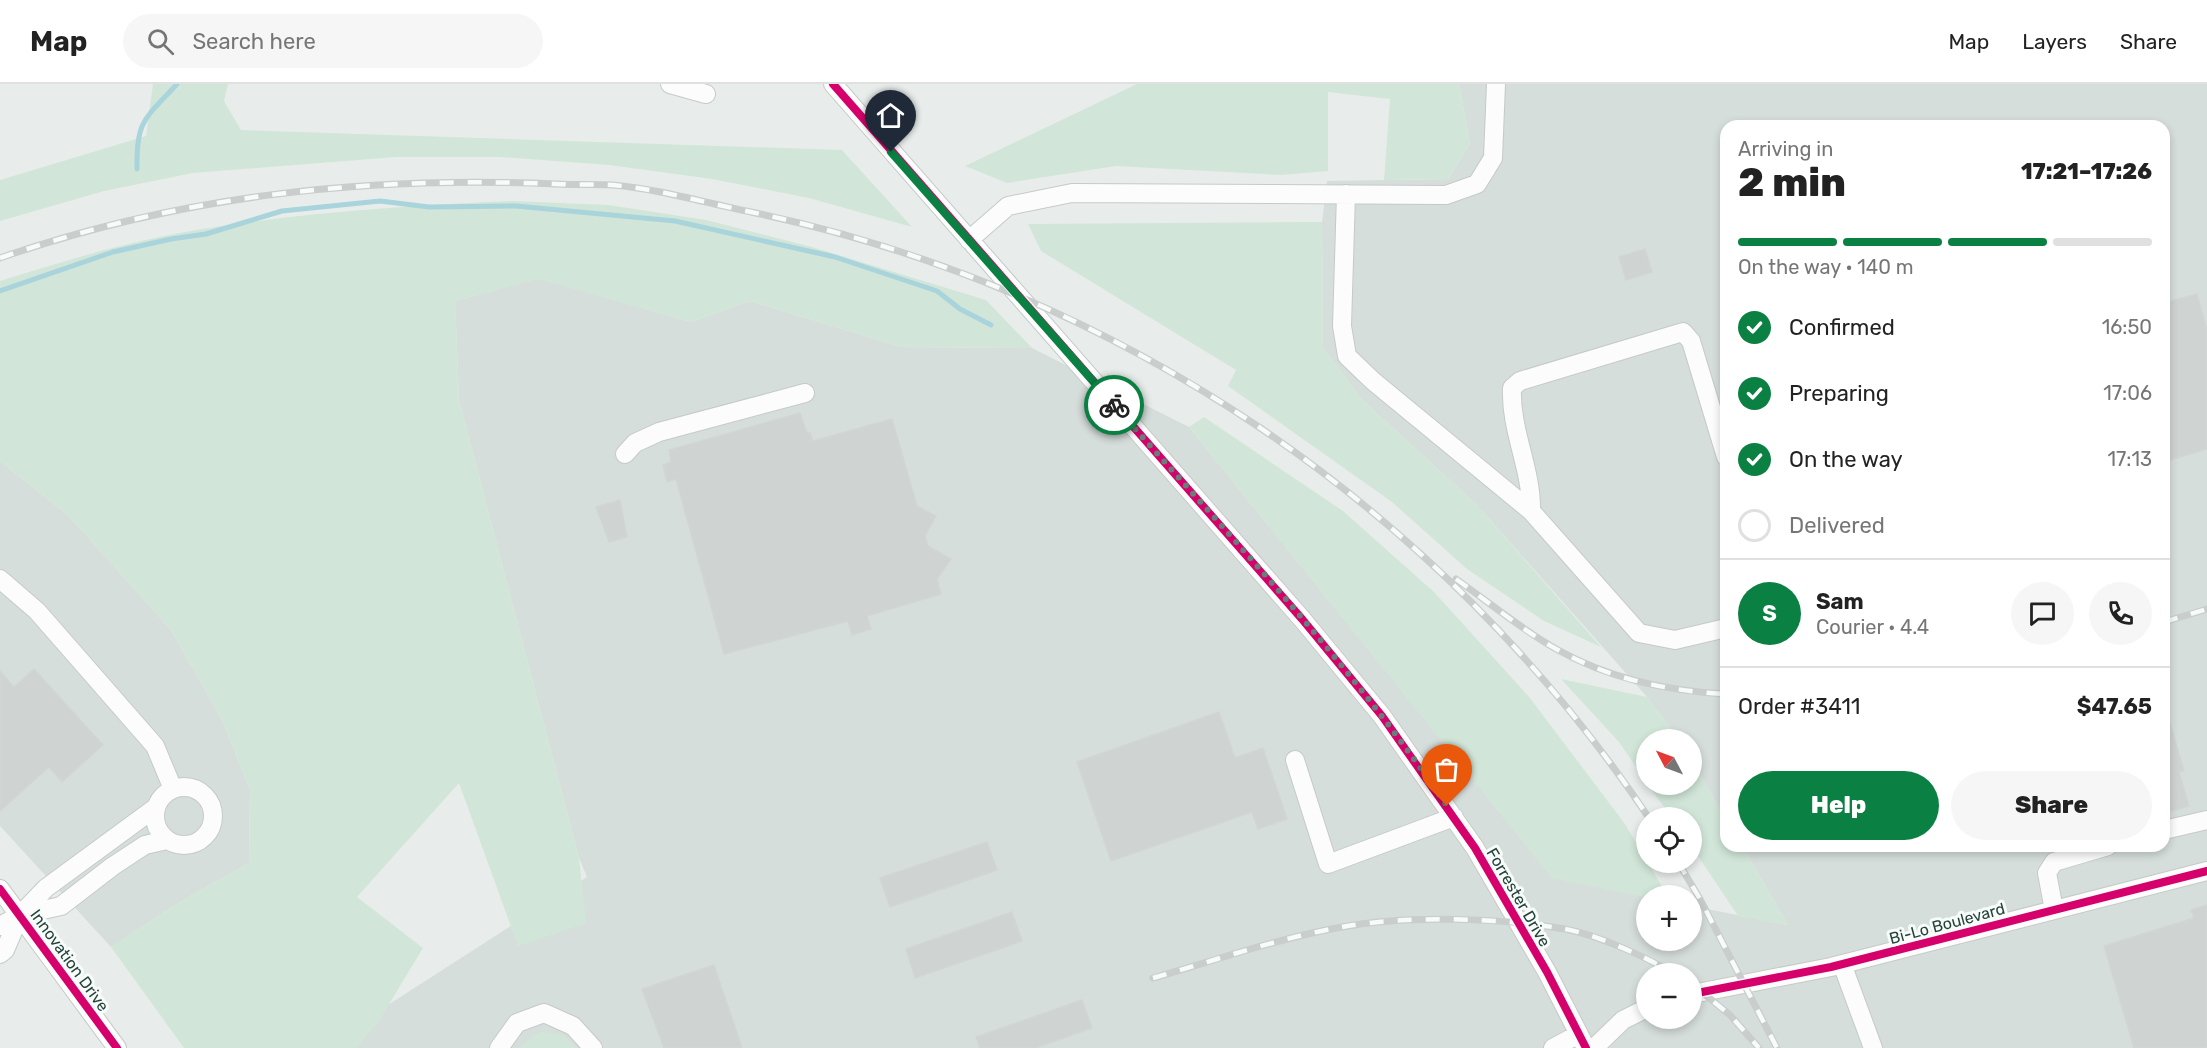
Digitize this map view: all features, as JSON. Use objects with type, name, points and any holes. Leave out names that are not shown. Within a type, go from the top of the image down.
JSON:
[{"type":"street","points":[[670,84],[706,94]]},
{"type":"street","name":"Forrester Drive","points":[[833,84],[1302,619],[1383,717],[1454,817],[1520,924],[1582,1041]]},
{"type":"street","points":[[969,240],[1008,206],[1072,193],[1446,195],[1477,184],[1493,158],[1496,84]]},
{"type":"street","points":[[1346,194],[1342,326],[1347,356],[1373,381],[1531,511],[1639,633],[1675,640],[1720,629]]},
{"type":"street","points":[[1531,511],[1532,489],[1511,404],[1512,388],[1520,381],[1683,332],[1691,341],[1720,437]]},
{"type":"street","points":[[625,454],[635,442],[659,432],[805,393]]},
{"type":"street","points":[[0,579],[7,599],[37,611],[155,747],[173,789]]},
{"type":"street","points":[[1295,760],[1329,864],[1454,817]]},
{"type":"street","points":[[0,926],[20,915],[61,906],[146,846],[167,840],[184,845],[199,841],[209,831],[213,816],[210,802],[199,791],[191,787],[173,789],[165,793],[155,808],[46,888],[20,915],[5,950],[0,954]]},
{"type":"street","points":[[155,808],[156,826],[167,840]]},
{"type":"street","points":[[2170,829],[2207,820]]},
{"type":"street","points":[[2054,910],[2047,873],[2054,862],[2088,852]]},
{"type":"street","name":"Bi-Lo Boulevard","points":[[1702,992],[1842,964],[2207,871]]},
{"type":"street","name":"Innovation Drive","points":[[0,889],[117,1048]]},
{"type":"street","points":[[1842,964],[1873,1048]]},
{"type":"street","points":[[499,1048],[517,1023],[544,1013],[573,1026],[593,1048]]},
{"type":"street","points":[[1594,1048],[1623,1020],[1636,1014]]},
{"type":"street","points":[[1553,1048],[1582,1041]]},
{"type":"shaded area","points":[[1459,84],[2207,84],[2207,1048],[321,1048],[587,877],[579,858],[459,400],[455,301],[538,278],[691,322],[750,301],[902,347],[1032,348],[1189,427],[1552,877],[1636,895],[1636,951],[1702,951],[1702,908],[1788,925],[1745,852],[2170,852],[2170,120],[1720,120],[1720,810],[1702,778],[1702,729],[1671,729],[1647,697],[1476,504],[1361,399],[1323,347],[1322,222],[1327,181],[1448,179],[1470,144]]},
{"type":"shaded area","points":[[0,461],[68,515],[171,630],[222,720],[250,790],[249,863],[180,902],[111,947],[0,826]]},
{"type":"green space","points":[[153,84],[228,84],[224,101],[241,130],[842,150],[912,227],[809,198],[712,179],[609,165],[500,157],[396,157],[193,173],[104,191],[0,221],[0,180],[146,136]]},
{"type":"green space","points":[[1137,84],[1459,84],[1470,144],[1448,179],[1384,180],[1390,99],[1328,92],[1328,171],[1281,175],[1116,166],[1007,183],[965,166]]},
{"type":"green space","points":[[512,201],[609,205],[706,220],[812,247],[986,300],[1032,348],[902,347],[750,301],[691,322],[538,279],[455,301],[459,400],[579,858],[586,923],[518,946],[459,783],[357,897],[423,948],[379,1021],[356,1048],[184,1048],[111,947],[180,902],[249,863],[250,790],[222,720],[171,630],[68,515],[0,461],[0,281],[115,247],[161,236],[226,225],[348,211]]},
{"type":"green space","points":[[1322,222],[1323,347],[1361,399],[1476,504],[1601,647],[1544,621],[1467,569],[1392,502],[1228,386],[1236,370],[1041,251],[1028,224]]},
{"type":"green space","points":[[1204,417],[1343,511],[1434,592],[1530,698],[1625,824],[1636,843],[1636,873],[1654,873],[1661,885],[1636,885],[1636,895],[1552,878],[1189,427]]},
{"type":"green space","points":[[1561,679],[1647,697],[1671,729],[1636,729],[1636,767],[1619,742]]},
{"type":"green space","points":[[1702,778],[1720,810],[1720,852],[1745,852],[1788,925],[1738,916],[1702,862],[1702,807],[1664,807],[1655,795],[1702,795]]},
{"type":"green space","points":[[543,1032],[564,1036],[576,1048],[521,1048],[534,1035]]},
{"type":"building","points":[[1645,249],[1652,272],[1626,280],[1619,257]]},
{"type":"building","points":[[2197,294],[2207,330],[2207,449],[2170,460],[2170,301]]},
{"type":"building","points":[[800,413],[807,433],[810,433],[813,441],[892,419],[917,506],[936,516],[925,536],[928,546],[951,559],[937,579],[941,594],[867,616],[871,629],[852,635],[848,621],[724,654],[676,479],[667,482],[663,465],[671,462],[669,450]]},
{"type":"building","points":[[620,500],[627,537],[609,542],[596,507]]},
{"type":"building","points":[[34,669],[103,745],[62,782],[49,767],[0,811],[0,671],[14,687]]},
{"type":"building","points":[[1219,712],[1235,758],[1263,748],[1287,819],[1258,829],[1252,812],[1111,861],[1077,762]]},
{"type":"building","points":[[2170,723],[2184,771],[2179,772],[2189,806],[2170,811]]},
{"type":"building","points":[[987,842],[997,870],[890,907],[880,878]]},
{"type":"building","points":[[2207,905],[2207,1048],[2134,1048],[2104,946],[2194,918],[2191,910]]},
{"type":"building","points":[[1012,912],[1022,941],[915,978],[906,949]]},
{"type":"building","points":[[714,965],[742,1048],[664,1048],[642,989]]},
{"type":"building","points":[[1082,1000],[1092,1028],[1035,1048],[980,1048],[976,1037]]},
{"type":"waterway","points":[[137,169],[138,140],[145,121],[177,84]]},
{"type":"waterway","points":[[0,291],[113,252],[206,234],[282,211],[380,201],[429,207],[516,206],[675,221],[835,257],[937,291],[960,309],[991,325]]},
{"type":"railway","points":[[0,258],[68,236],[137,219],[275,194],[344,187],[485,182],[613,185],[648,190],[751,212],[886,247],[1016,295],[1141,355],[1259,427],[1370,510],[1472,603],[1566,706],[1641,807]]},
{"type":"railway","points":[[1456,579],[1532,634],[1558,650],[1598,669],[1640,682],[1683,690],[1720,693]]},
{"type":"railway","points":[[2170,620],[2207,609]]},
{"type":"railway","points":[[1685,873],[1777,1048]]},
{"type":"railway","points":[[1153,978],[1271,943],[1318,932],[1367,923],[1424,919],[1513,922],[1565,929],[1622,947],[1654,963]]},
{"type":"railway","points":[[1702,992],[1730,1015],[1759,1048]]},
{"type":"cycle path","points":[[833,84],[1302,619],[1382,716],[1475,848],[1547,972],[1586,1048]]},
{"type":"cycle path","points":[[1702,992],[1831,967],[2207,871]]},
{"type":"cycle path","points":[[0,889],[117,1048]]},
{"type":"way so far","points":[[1114,405],[1302,619],[1383,717],[1447,806]]},
{"type":"route","points":[[891,152],[1114,405]]}]
